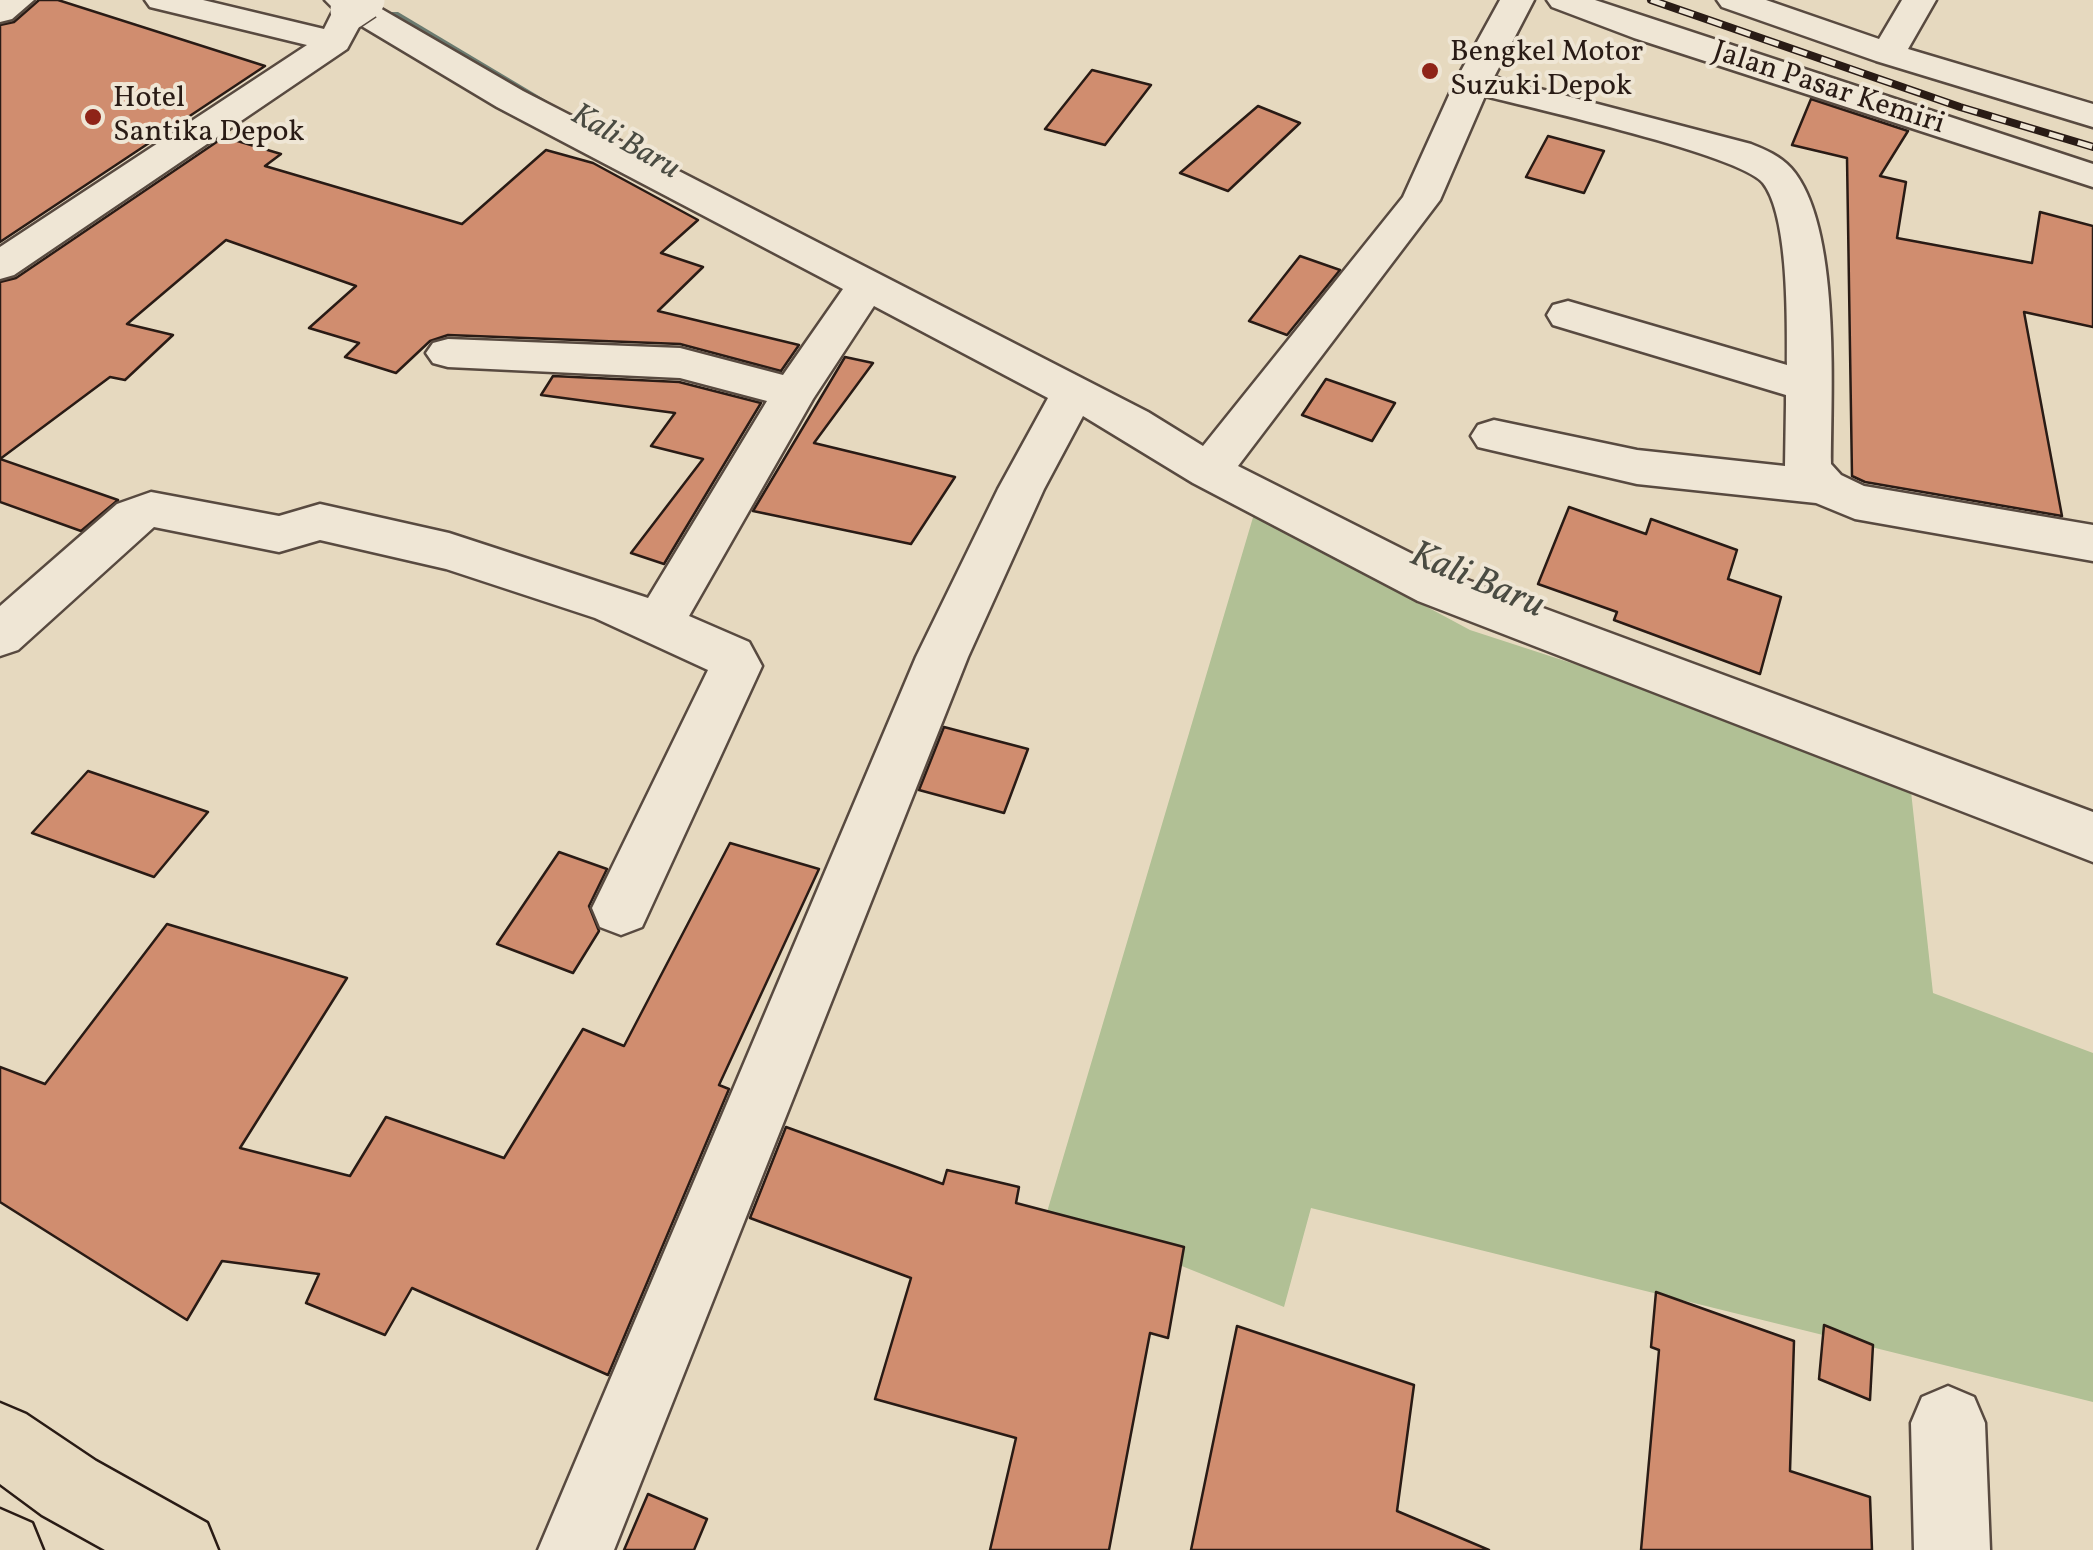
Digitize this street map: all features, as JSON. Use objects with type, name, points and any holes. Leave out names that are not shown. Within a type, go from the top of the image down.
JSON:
[{"type":"highway","points":[[0,1440],[69,1488],[180,1550]]},
{"type":"street","points":[[0,12],[17,0]]},
{"type":"street","points":[[162,0],[348,13],[1436,588],[2093,837]]},
{"type":"street","points":[[1209,471],[1421,200],[1473,82],[1517,0]]},
{"type":"street","name":"Jalan Pasar Kemiri","points":[[1564,0],[1680,42],[2093,176]]},
{"type":"street","points":[[1734,0],[1888,54],[2093,116]]},
{"type":"street","points":[[1888,54],[1919,0]]},
{"type":"street","points":[[0,266],[348,13]]},
{"type":"street","points":[[1473,82],[1738,152],[1768,164],[1787,190],[1803,254],[1808,468],[1824,486],[1855,502],[2093,544]]},
{"type":"street","points":[[658,625],[794,393],[866,286]]},
{"type":"street","points":[[1568,314],[1808,386]]},
{"type":"street","points":[[448,352],[680,363],[794,393]]},
{"type":"street","points":[[576,1550],[942,657],[1020,489],[1073,393]]},
{"type":"street","points":[[1494,436],[1637,468],[1824,486]]},
{"type":"street","points":[[0,636],[134,516],[150,509],[279,534],[320,522],[448,551],[613,604],[731,657],[736,666],[621,908]]},
{"type":"street","points":[[1948,1424],[1952,1550]]},
{"type":"green space","points":[[1254,514],[1470,630],[1909,773],[1933,993],[2093,1053],[2093,1402],[1311,1208],[1284,1307],[1047,1212]]},
{"type":"building","name":"Hotel Santika Depok","points":[[39,0],[58,0],[265,66],[0,242],[0,25],[14,22]]},
{"type":"building","points":[[1092,70],[1151,85],[1105,145],[1045,129]]},
{"type":"building","points":[[1811,99],[1908,131],[1880,176],[1906,182],[1897,238],[2032,263],[2040,212],[2093,226],[2093,327],[2024,312],[2062,516],[1865,482],[1852,476],[1847,158],[1792,145]]},
{"type":"building","points":[[1258,106],[1300,123],[1228,191],[1180,173]]},
{"type":"building","points":[[1548,136],[1604,151],[1584,193],[1526,177]]},
{"type":"building","points":[[224,137],[281,154],[265,166],[462,224],[546,150],[593,163],[698,220],[661,253],[703,267],[658,311],[799,345],[781,371],[680,344],[448,335],[430,341],[396,373],[345,357],[359,343],[309,328],[356,286],[226,240],[127,324],[173,335],[125,380],[110,377],[0,459],[0,282],[16,278]]},
{"type":"building","points":[[1300,256],[1340,270],[1287,335],[1249,321]]},
{"type":"building","points":[[845,357],[873,363],[814,443],[955,477],[911,544],[753,511]]},
{"type":"building","points":[[553,376],[679,382],[761,403],[664,564],[631,553],[703,459],[651,446],[675,413],[541,395]]},
{"type":"building","points":[[1326,379],[1395,403],[1372,441],[1302,415]]},
{"type":"building","points":[[0,459],[118,500],[81,531],[0,502]]},
{"type":"building","points":[[1569,507],[1646,534],[1651,519],[1737,550],[1728,579],[1781,597],[1760,674],[1614,620],[1617,612],[1538,584]]},
{"type":"building","points":[[944,727],[1028,749],[1004,813],[919,790]]},
{"type":"building","points":[[88,771],[208,812],[154,877],[32,833]]},
{"type":"building","points":[[730,843],[819,869],[719,1085],[729,1089],[608,1375],[412,1288],[385,1335],[306,1303],[319,1274],[222,1261],[187,1320],[0,1202],[0,1067],[45,1084],[167,924],[347,978],[240,1148],[350,1176],[386,1117],[504,1158],[583,1029],[624,1046]]},
{"type":"building","points":[[559,852],[607,869],[589,906],[599,931],[573,973],[497,944]]},
{"type":"building","points":[[786,1127],[943,1184],[947,1170],[1019,1187],[1016,1203],[1184,1247],[1168,1338],[1150,1333],[1109,1550],[990,1550],[1016,1438],[875,1399],[911,1278],[750,1218]]},
{"type":"building","points":[[1656,1292],[1794,1341],[1790,1471],[1870,1497],[1872,1550],[1641,1550],[1659,1350],[1651,1347]]},
{"type":"building","points":[[1824,1325],[1873,1345],[1870,1400],[1819,1379]]},
{"type":"building","points":[[1237,1326],[1414,1385],[1397,1511],[1489,1550],[1191,1550]]},
{"type":"building","points":[[648,1494],[707,1519],[694,1550],[624,1550]]},
{"type":"waterway","name":"Kali Baru","points":[[395,14],[559,111]]},
{"type":"railway","points":[[1651,0],[1960,107],[2093,147]]},
{"type":"place","name":"Bengkel Motor Suzuki Depok","points":[[1430,71]]},
{"type":"place","name":"Hotel Santika Depok","points":[[93,117]]}]
